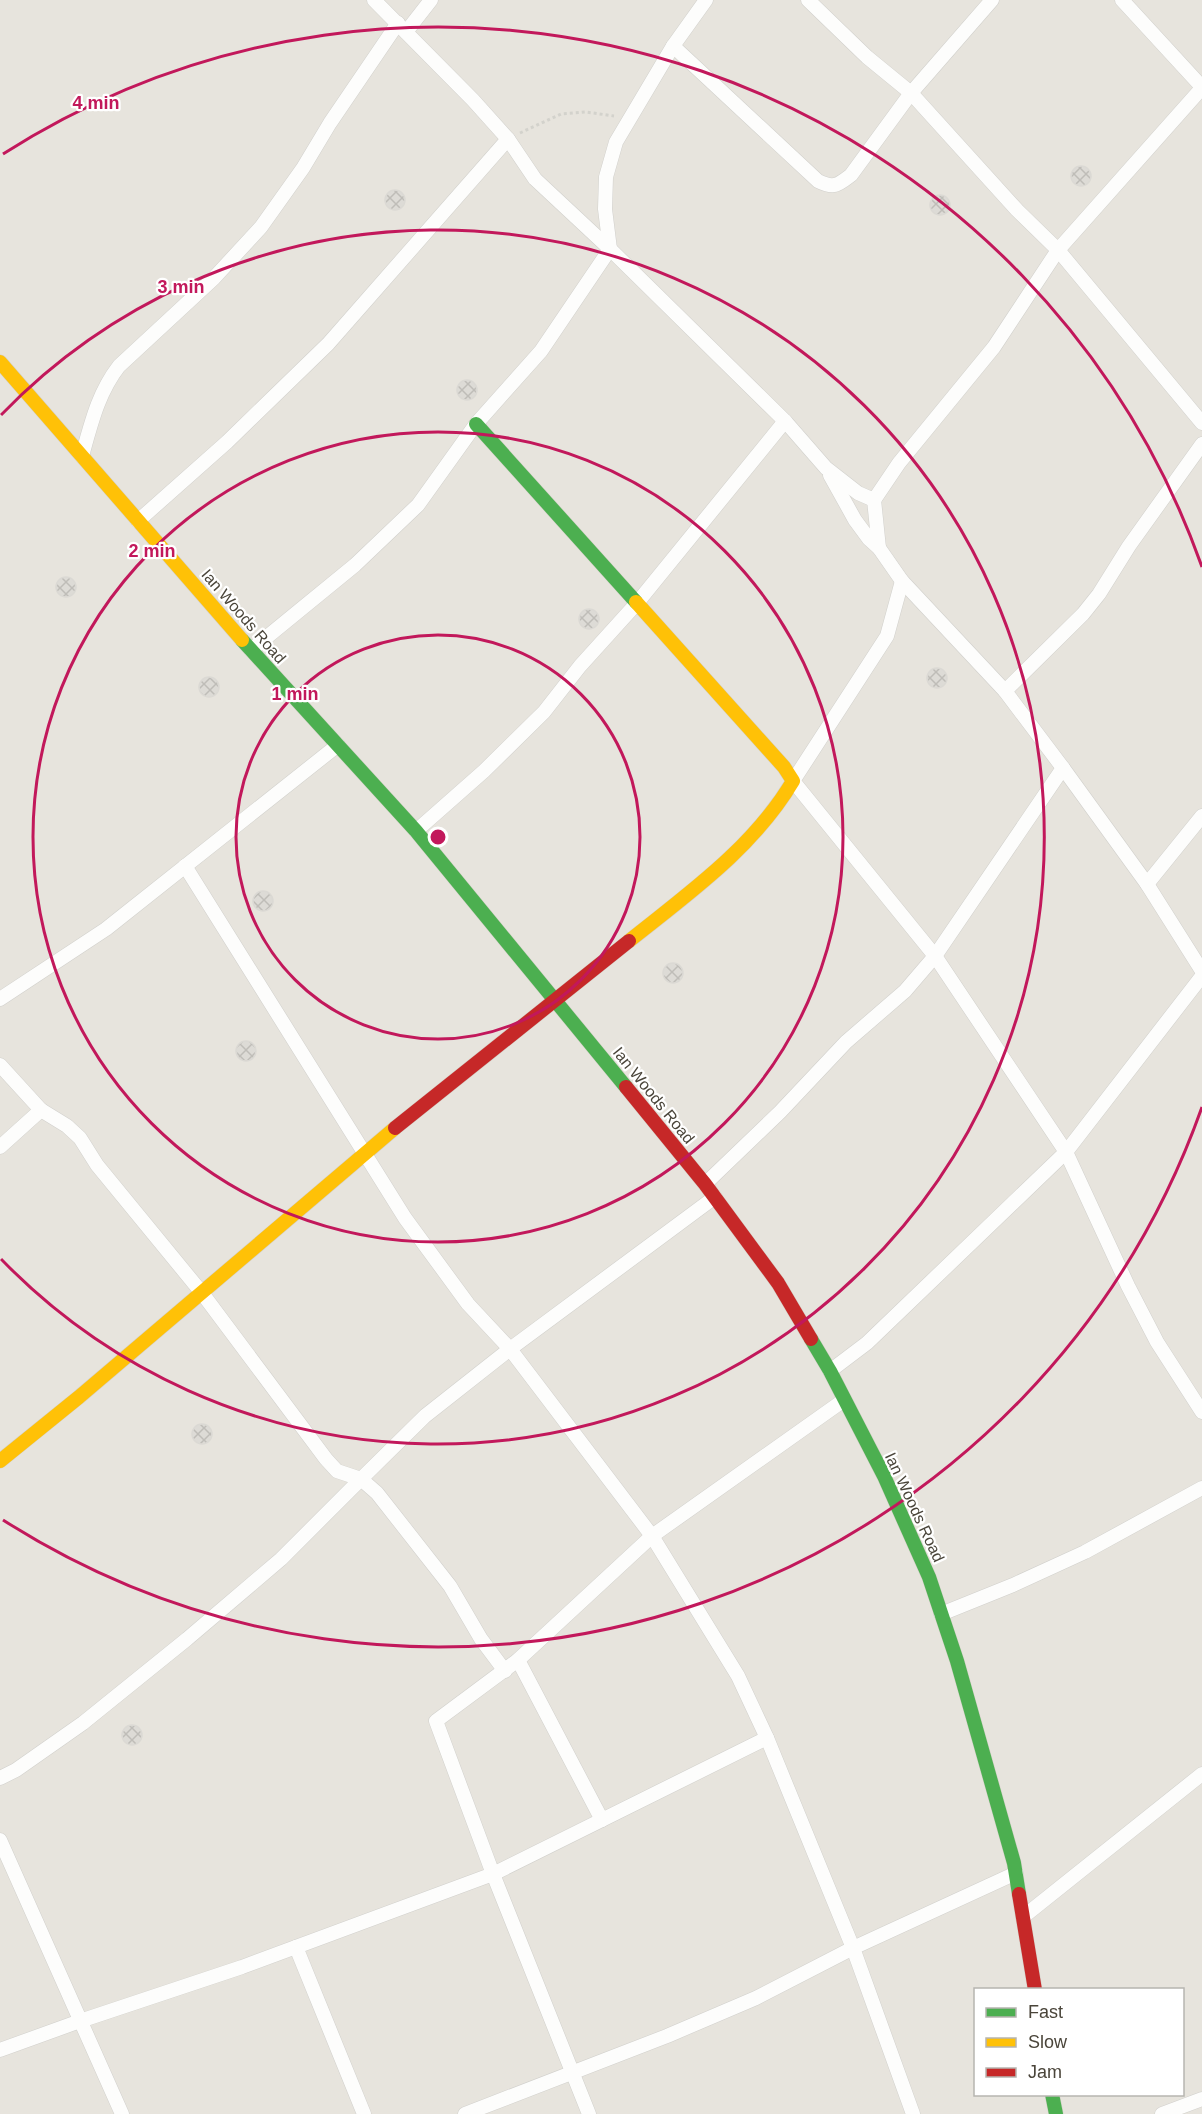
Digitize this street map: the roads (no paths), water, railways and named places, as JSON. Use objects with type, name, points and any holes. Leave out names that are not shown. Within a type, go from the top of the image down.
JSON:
[{"type":"street","points":[[374,0],[473,100],[508,139],[535,179],[610,249],[785,421],[826,468],[858,493],[874,500]]},
{"type":"street","points":[[82,456],[97,403],[106,383],[119,366],[214,278],[261,227],[303,168],[330,123],[402,28],[431,0]]},
{"type":"street","points":[[251,650],[355,564],[418,505],[476,424],[541,351],[610,249],[605,209],[606,177],[616,142],[674,46],[706,0]]},
{"type":"street","points":[[808,0],[867,57],[911,93],[1017,210],[1058,250],[1202,423]]},
{"type":"street","points":[[674,46],[818,181],[828,186],[838,185],[851,175],[911,93],[992,0]]},
{"type":"street","points":[[879,548],[874,500],[899,463],[994,347],[1058,250],[1202,87],[1122,0]]},
{"type":"street","points":[[138,521],[227,442],[328,344],[508,139]]},
{"type":"street","name":"Ian Woods Road","points":[[0,362],[251,650],[416,831],[705,1184],[778,1283],[830,1371],[888,1486],[930,1577],[963,1684],[1016,1873],[1035,1988]]},
{"type":"street","points":[[416,831],[484,771],[544,712],[580,666],[638,603],[785,421]]},
{"type":"street","points":[[476,424],[784,767],[935,956],[1066,1152],[1128,1286],[1157,1342],[1202,1412]]},
{"type":"street","points":[[1005,691],[1083,614],[1099,594],[1129,546],[1202,444]]},
{"type":"street","points":[[826,468],[855,520],[879,548],[902,581],[1005,691],[1063,768],[1147,884],[1202,971]]},
{"type":"street","points":[[0,1461],[202,1293],[364,1153],[721,868],[759,831],[780,803],[887,636],[902,581]]},
{"type":"street","points":[[0,999],[106,929],[338,745]]},
{"type":"street","points":[[705,1184],[780,1112],[846,1042],[905,991],[935,956],[1063,768]]},
{"type":"street","points":[[1147,884],[1202,816]]},
{"type":"street","points":[[186,866],[364,1153],[439,1267],[468,1304],[510,1349],[652,1536],[738,1676],[767,1738],[853,1948],[914,2114]]},
{"type":"street","points":[[830,1371],[867,1343],[1066,1152],[1202,976]]},
{"type":"street","points":[[0,1065],[41,1110],[67,1126],[80,1138],[97,1165],[202,1293],[326,1459],[338,1471],[361,1479],[377,1493],[450,1586],[481,1639],[505,1671]]},
{"type":"street","points":[[0,1147],[41,1110]]},
{"type":"street","points":[[0,1778],[16,1770],[83,1723],[281,1559],[425,1416],[510,1349],[715,1197]]},
{"type":"street","points":[[589,2114],[493,1874],[436,1721],[518,1660],[652,1536],[844,1400]]},
{"type":"street","points":[[941,1614],[1086,1552],[1202,1488]]},
{"type":"street","points":[[518,1660],[602,1820]]},
{"type":"street","points":[[0,2050],[242,1967],[493,1874],[767,1738]]},
{"type":"street","points":[[1023,1917],[1202,1774]]},
{"type":"street","points":[[0,1840],[122,2114]]},
{"type":"street","points":[[465,2114],[574,2073],[756,1998],[853,1948],[1016,1873]]},
{"type":"street","points":[[296,1947],[364,2114]]},
{"type":"street","points":[[1052,2096],[1056,2114]]},
{"type":"street","points":[[1162,2114],[1202,2099]]}]
